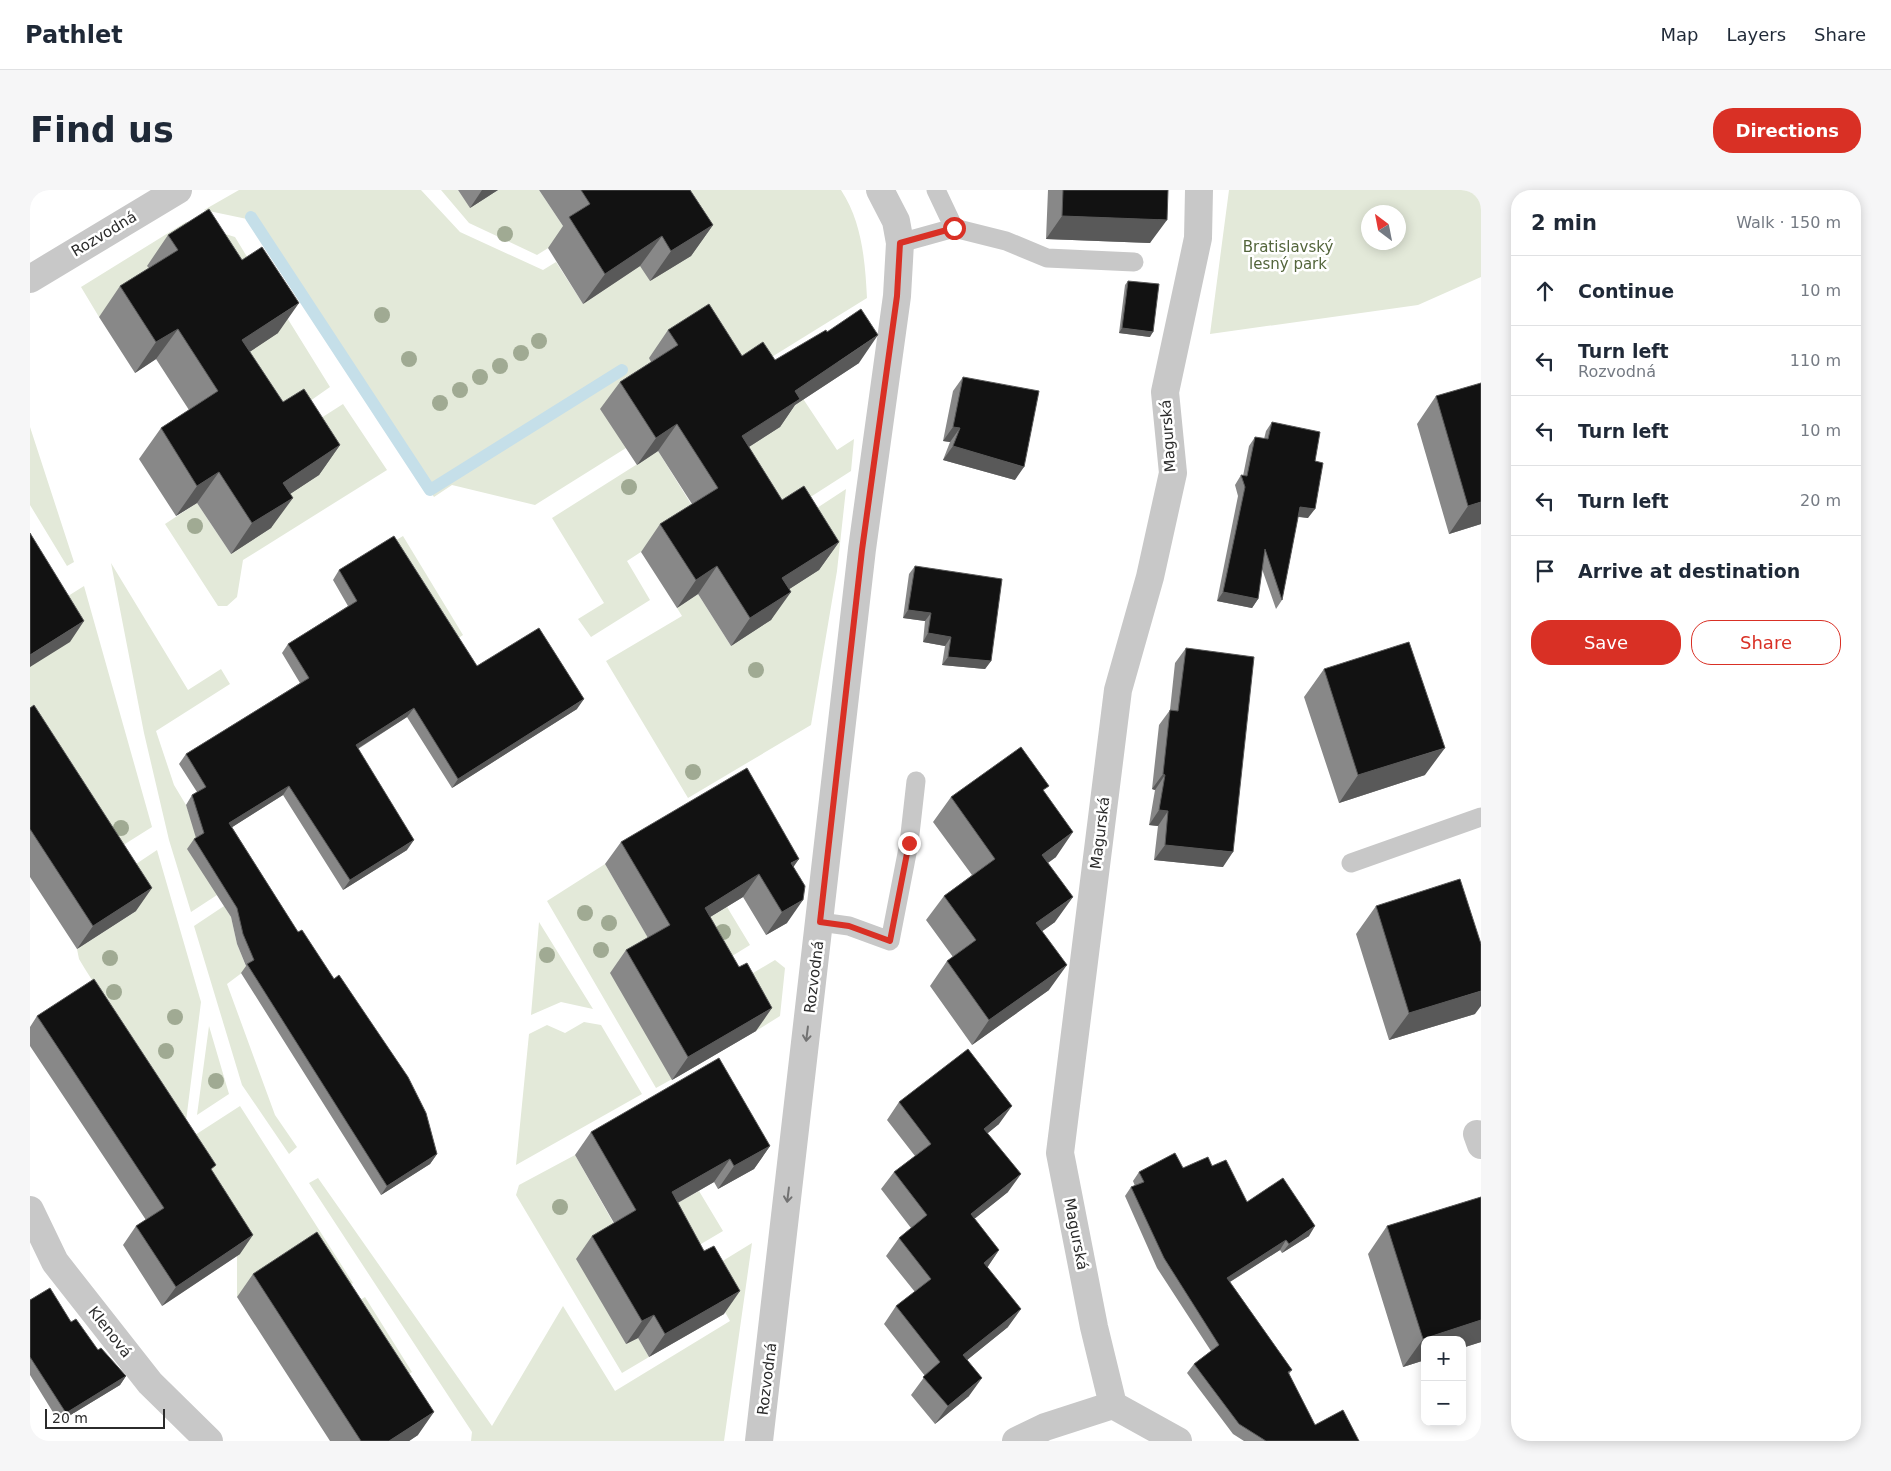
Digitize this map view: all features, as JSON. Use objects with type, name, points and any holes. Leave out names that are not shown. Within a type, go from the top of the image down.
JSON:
[{"type":"street","name":"Rozvodná","points":[[30,279],[178,190]]},
{"type":"street","name":"Rozvodná","points":[[759,1441],[862,550],[897,296],[900,243],[896,221],[880,190]]},
{"type":"street","name":"Magurská","points":[[1113,1405],[1094,1326],[1060,1152],[1118,690],[1150,577],[1173,473],[1165,392],[1198,238],[1199,190]]},
{"type":"street","name":"Klenová","points":[[30,1210],[55,1262],[150,1383],[209,1441]]},
{"type":"street","points":[[1016,1441],[1045,1426],[1113,1405],[1178,1441]]},
{"type":"lane","points":[[936,190],[954,228]]},
{"type":"lane","points":[[900,243],[954,228],[1006,241],[1048,258],[1134,262]]},
{"type":"lane","points":[[820,922],[849,926],[890,941],[909,843],[916,781]]},
{"type":"lane","points":[[1351,863],[1481,817]]},
{"type":"green space","points":[[239,190],[421,190],[460,232],[543,270],[556,262],[583,304],[679,190],[841,190],[854,215],[858,228],[865,270],[867,298],[746,373],[666,385],[626,448],[535,505],[452,485],[434,497],[247,219],[204,210]]},
{"type":"green space","points":[[441,190],[458,190],[470,207],[498,190],[539,190],[569,235],[537,255],[469,223]]},
{"type":"green space","name":"Bratislavský lesný park","points":[[1229,190],[1481,190],[1481,277],[1418,305],[1210,334]]},
{"type":"green space","points":[[186,222],[235,237],[255,270],[165,293],[139,291],[99,317],[81,287]]},
{"type":"green space","points":[[268,287],[330,387],[283,420],[230,347]]},
{"type":"green space","points":[[784,370],[837,450],[854,439],[851,471],[784,514],[731,440]]},
{"type":"green space","points":[[343,404],[387,470],[243,560],[237,597],[227,606],[218,606],[165,524],[197,503],[231,554],[293,436]]},
{"type":"green space","points":[[30,427],[74,562],[67,566],[30,505]]},
{"type":"green space","points":[[658,451],[706,528],[681,526],[627,561],[650,600],[591,637],[578,619],[604,603],[552,518]]},
{"type":"green space","points":[[846,489],[837,571],[811,725],[688,798],[606,661],[682,616],[677,608],[698,594],[731,646],[791,525]]},
{"type":"green space","points":[[403,536],[463,635],[451,643],[388,545]]},
{"type":"green space","points":[[111,563],[188,690],[221,669],[230,684],[156,731],[174,785],[186,805],[217,895],[191,912],[169,840],[144,733]]},
{"type":"green space","points":[[84,586],[152,827],[117,849],[30,717],[30,667],[49,608]]},
{"type":"green space","points":[[157,850],[201,1002],[186,1121],[181,1120],[85,969],[79,959],[77,949],[136,911],[115,878]]},
{"type":"green space","points":[[605,864],[654,948],[683,1073],[656,1088],[547,901]]},
{"type":"green space","points":[[224,906],[231,917],[237,944],[247,969],[227,984],[275,1115],[297,1147],[289,1154],[242,1085],[194,926]]},
{"type":"green space","points":[[727,907],[750,945],[711,969],[689,930]]},
{"type":"green space","points":[[539,922],[593,1009],[561,1002],[531,1015]]},
{"type":"green space","points":[[775,960],[785,968],[780,1016],[756,1031],[731,986]]},
{"type":"green space","points":[[584,1022],[601,1025],[642,1094],[516,1165],[529,1034],[547,1025],[565,1033]]},
{"type":"green space","points":[[209,1026],[229,1094],[197,1115]]},
{"type":"green space","points":[[240,1106],[353,1283],[343,1290],[352,1305],[365,1297],[412,1372],[387,1387],[237,1297],[237,1236],[192,1137]]},
{"type":"green space","points":[[575,1155],[619,1233],[638,1338],[649,1357],[622,1373],[516,1195],[519,1185]]},
{"type":"green space","points":[[318,1178],[492,1426],[563,1306],[615,1391],[730,1321],[703,1273],[752,1243],[724,1441],[471,1441],[472,1432],[309,1183]]},
{"type":"green space","points":[[699,1191],[723,1231],[679,1257],[656,1215]]},
{"type":"building","points":[[581,190],[690,190],[713,225],[671,251],[662,236],[605,274],[569,217],[590,204]]},
{"type":"building","points":[[1063,190],[1168,190],[1167,220],[1062,216]]},
{"type":"building","points":[[209,209],[242,260],[262,247],[299,303],[242,340],[283,402],[304,389],[340,445],[283,483],[293,498],[252,523],[219,472],[197,486],[161,428],[218,391],[178,329],[156,342],[120,286],[178,250],[168,235]]},
{"type":"building","points":[[1128,281],[1159,284],[1153,332],[1122,328]]},
{"type":"building","points":[[709,304],[742,356],[763,342],[775,360],[826,330],[827,332],[861,309],[878,335],[795,391],[800,399],[742,436],[782,500],[804,486],[839,542],[782,578],[791,592],[750,618],[717,566],[696,580],[660,524],[718,488],[677,424],[656,438],[620,382],[678,345],[668,330]]},
{"type":"building","points":[[963,377],[1039,391],[1024,467],[953,446],[960,428],[953,427]]},
{"type":"building","points":[[1481,383],[1481,502],[1468,506],[1436,396]]},
{"type":"building","points":[[1272,422],[1320,432],[1315,461],[1323,463],[1315,509],[1300,507],[1282,600],[1265,549],[1258,599],[1223,592],[1245,487],[1241,475],[1247,476],[1255,437],[1268,439]]},
{"type":"building","points":[[30,533],[84,621],[30,655]]},
{"type":"building","points":[[394,536],[477,666],[539,628],[584,699],[458,779],[414,708],[356,745],[414,840],[350,880],[289,786],[229,823],[298,932],[302,930],[334,979],[339,975],[408,1077],[426,1113],[437,1154],[387,1186],[247,964],[254,960],[243,934],[237,908],[194,839],[204,833],[192,795],[206,787],[186,754],[309,678],[288,644],[357,601],[339,570]]},
{"type":"building","points":[[915,566],[1002,579],[991,661],[948,657],[951,637],[928,633],[931,613],[908,610]]},
{"type":"building","points":[[1409,642],[1445,748],[1358,775],[1324,669]]},
{"type":"building","points":[[1186,648],[1254,657],[1233,852],[1165,845],[1168,811],[1159,810],[1165,775],[1163,774],[1170,710],[1178,711]]},
{"type":"building","points":[[34,705],[152,888],[93,926],[30,829],[30,708]]},
{"type":"building","points":[[1021,747],[1049,786],[1043,790],[1073,832],[1042,855],[1073,897],[1036,923],[1067,965],[989,1020],[947,961],[976,940],[944,896],[995,859],[951,797]]},
{"type":"building","points":[[747,768],[799,859],[791,863],[805,886],[803,900],[782,912],[759,874],[705,908],[739,967],[747,963],[772,1008],[688,1057],[626,950],[670,925],[621,842]]},
{"type":"building","points":[[1460,879],[1481,944],[1481,991],[1409,1013],[1376,906]]},
{"type":"building","points":[[94,979],[216,1165],[211,1169],[253,1235],[176,1287],[136,1226],[164,1208],[37,1016]]},
{"type":"building","points":[[968,1049],[1012,1106],[984,1129],[1021,1174],[971,1214],[999,1250],[984,1263],[1021,1309],[963,1355],[982,1378],[948,1406],[923,1377],[940,1362],[896,1306],[931,1279],[899,1238],[927,1215],[894,1172],[931,1144],[899,1102]]},
{"type":"building","points":[[719,1058],[770,1146],[734,1166],[730,1159],[672,1192],[704,1251],[714,1246],[740,1291],[665,1334],[654,1315],[642,1321],[592,1236],[636,1210],[591,1132]]},
{"type":"building","points":[[1175,1153],[1183,1168],[1208,1157],[1212,1166],[1226,1160],[1247,1202],[1283,1178],[1315,1226],[1289,1244],[1286,1240],[1227,1278],[1292,1370],[1288,1372],[1315,1425],[1343,1410],[1359,1441],[1266,1441],[1239,1424],[1194,1364],[1219,1345],[1164,1258],[1131,1187],[1144,1182],[1139,1172]]},
{"type":"building","points":[[1481,1197],[1481,1320],[1432,1336],[1422,1336],[1387,1226]]},
{"type":"building","points":[[317,1232],[434,1412],[389,1441],[361,1441],[253,1274]]},
{"type":"building","points":[[50,1288],[71,1322],[76,1319],[98,1350],[101,1348],[126,1376],[66,1413],[30,1357],[30,1300]]},
{"type":"waterway","points":[[251,217],[430,490],[622,370]]},
{"type":"route","points":[[909,843],[890,941],[849,926],[820,922],[862,550],[897,296],[900,243],[954,228]]}]
